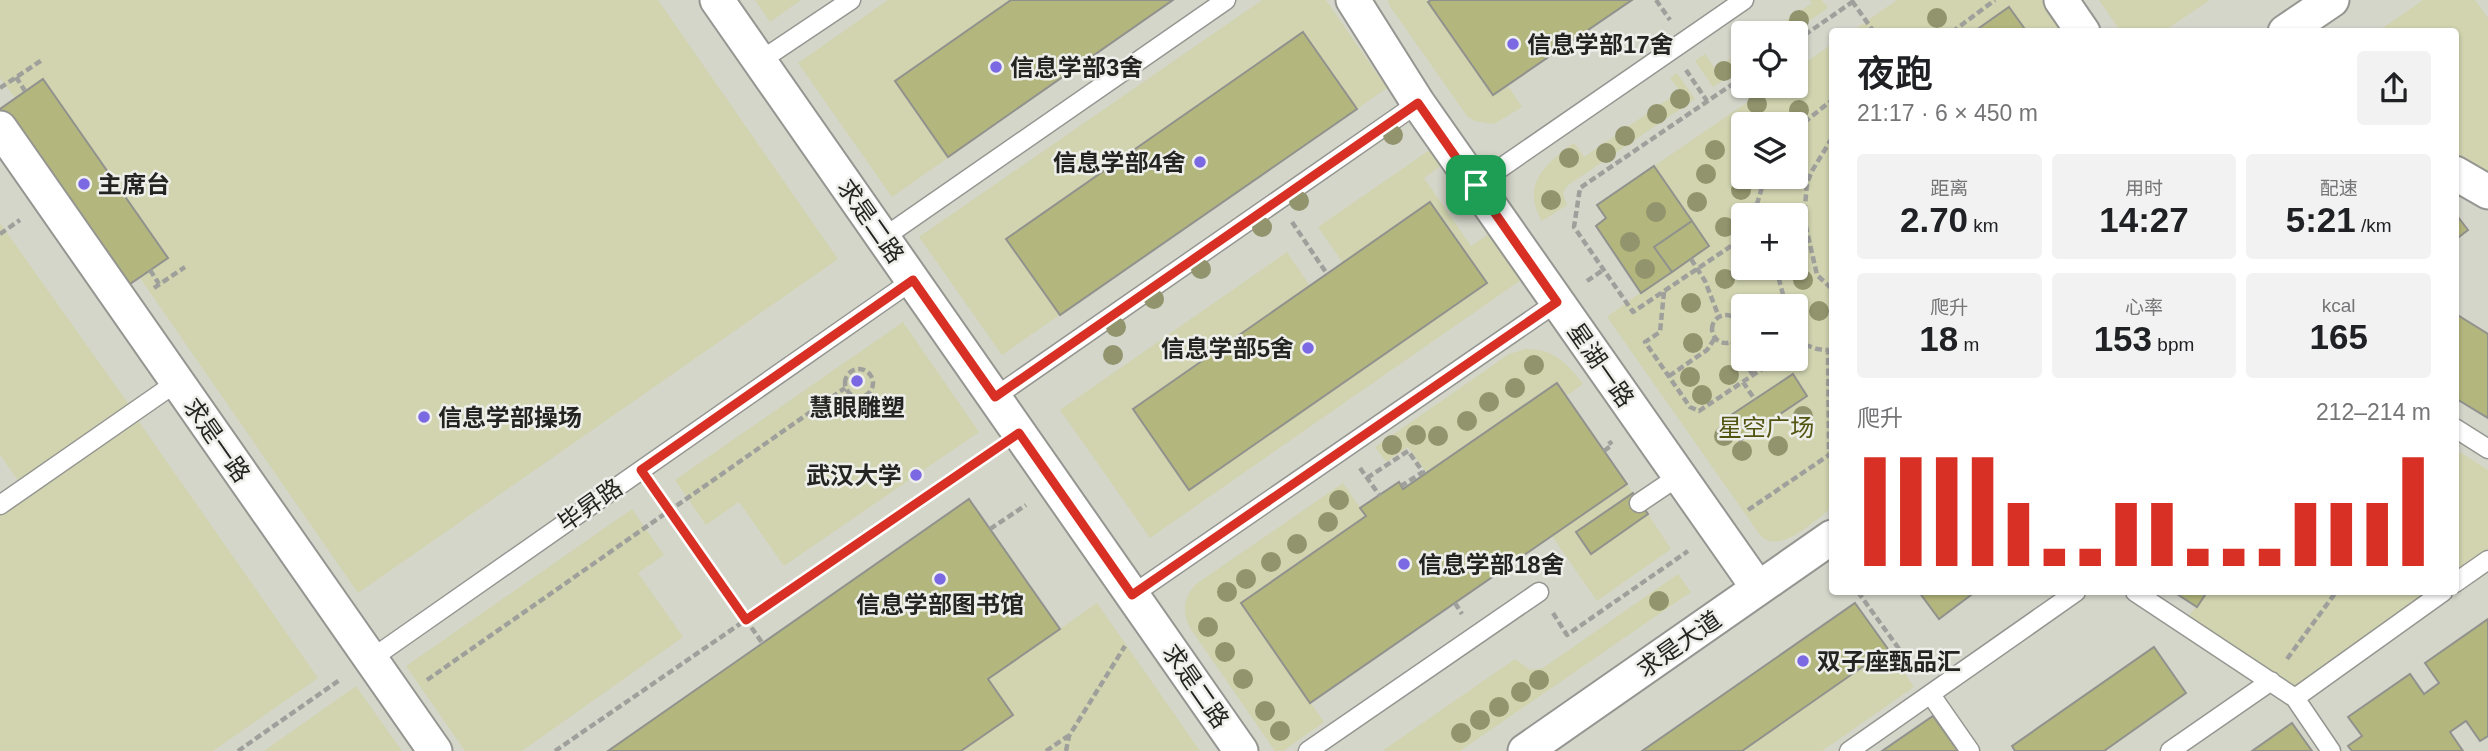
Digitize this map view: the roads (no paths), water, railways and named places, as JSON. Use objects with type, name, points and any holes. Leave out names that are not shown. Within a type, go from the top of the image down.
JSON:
[{"type":"street","name":"求是二路","points":[[718,0],[1241,751]]},
{"type":"street","name":"星湖一路","points":[[1353,0],[1418,103],[1758,589]]},
{"type":"street","points":[[2061,0],[2080,28]]},
{"type":"street","points":[[2291,28],[2332,0]]},
{"type":"street","name":"求是一路","points":[[0,128],[435,751]]},
{"type":"street","points":[[2459,175],[2488,192]]},
{"type":"street","name":"求是大道","points":[[1525,751],[1829,539]]},
{"type":"lane","points":[[760,61],[851,0]]},
{"type":"lane","points":[[883,238],[1226,0]]},
{"type":"lane","points":[[1476,185],[1744,0]]},
{"type":"lane","points":[[995,397],[1418,103]]},
{"type":"lane","name":"毕昇路","points":[[371,659],[913,280]]},
{"type":"lane","points":[[1132,595],[1557,302]]},
{"type":"lane","points":[[0,505],[177,382]]},
{"type":"lane","points":[[2459,431],[2488,449]]},
{"type":"lane","points":[[1640,503],[1679,476]]},
{"type":"lane","points":[[2459,580],[2488,560]]},
{"type":"lane","points":[[1308,751],[1539,592]]},
{"type":"lane","points":[[1849,751],[2072,595]]},
{"type":"lane","points":[[2140,595],[2295,698],[2331,751]]},
{"type":"lane","points":[[2295,698],[2439,595]]},
{"type":"lane","points":[[2170,751],[2271,681]]},
{"type":"lane","points":[[1931,695],[1970,751]]},
{"type":"place","name":"信息学部17舍","points":[[1513,44]]},
{"type":"place","name":"信息学部3舍","points":[[996,67]]},
{"type":"place","name":"信息学部4舍","points":[[1200,162]]},
{"type":"place","name":"主席台","points":[[84,184]]},
{"type":"place","name":"信息学部5舍","points":[[1308,348]]},
{"type":"place","name":"慧眼雕塑","points":[[857,381]]},
{"type":"place","name":"信息学部操场","points":[[424,417]]},
{"type":"place","name":"武汉大学","points":[[916,475]]},
{"type":"place","name":"信息学部18舍","points":[[1404,564]]},
{"type":"place","name":"信息学部图书馆","points":[[940,579]]},
{"type":"place","name":"双子座甄品汇","points":[[1803,661]]},
{"type":"park label","name":"星空广场","points":[[1766,427]]}]
